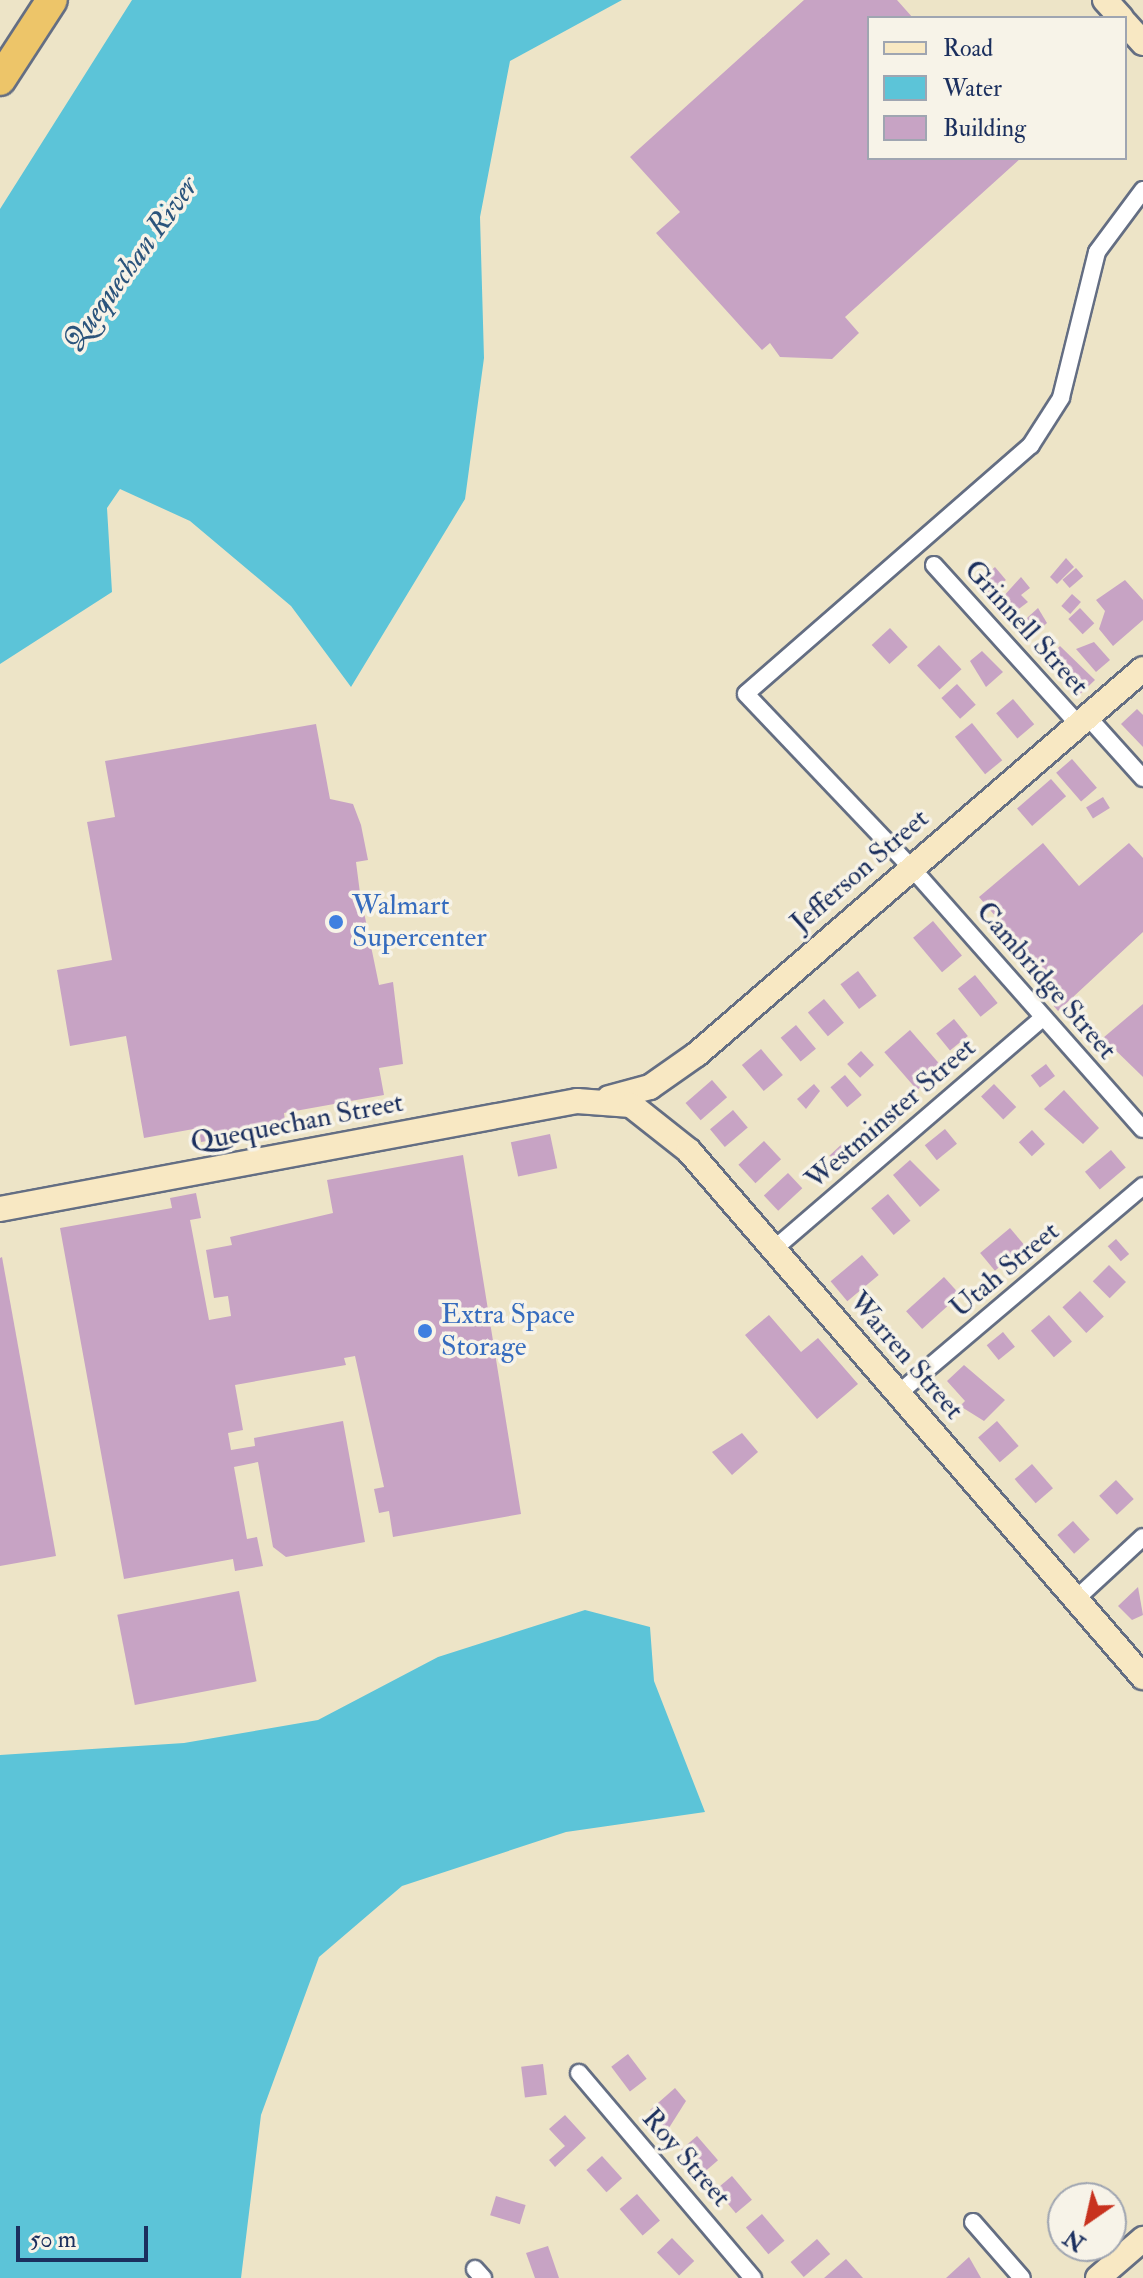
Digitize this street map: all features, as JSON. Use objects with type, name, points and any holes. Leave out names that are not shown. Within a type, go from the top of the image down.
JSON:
[{"type":"highway","points":[[0,80],[52,0]]},
{"type":"main road","points":[[1105,0],[1119,16]]},
{"type":"main road","points":[[1127,25],[1143,43]]},
{"type":"main road","name":"Jefferson Street","points":[[606,1099],[650,1087],[685,1063],[910,866],[1143,669]]},
{"type":"main road","name":"Quequechan Street","points":[[0,1209],[606,1099]]},
{"type":"main road","name":"Warren Street","points":[[606,1099],[631,1105],[670,1131],[1143,1677]]},
{"type":"main road","points":[[1098,2278],[1143,2239]]},
{"type":"street","name":"Cambridge Street","points":[[1143,190],[1097,252],[1061,398],[1031,445],[746,694],[910,866],[1143,1129]]},
{"type":"street","name":"Grinnell Street","points":[[934,565],[1083,721],[1143,778]]},
{"type":"street","name":"Westminster Street","points":[[774,1249],[1043,1018]]},
{"type":"street","name":"Utah Street","points":[[899,1393],[1143,1186]]},
{"type":"street","points":[[1076,1599],[1143,1537]]},
{"type":"street","name":"Roy Street","points":[[579,2073],[753,2278]]},
{"type":"street","points":[[973,2222],[1022,2278]]},
{"type":"water","name":"Quequechan River","points":[[132,0],[622,0],[510,61],[480,217],[484,358],[465,499],[351,687],[291,606],[190,521],[120,489],[107,508],[112,592],[0,664],[0,209]]},
{"type":"water","points":[[585,1610],[650,1627],[654,1681],[705,1812],[566,1832],[402,1886],[319,1957],[261,2115],[241,2278],[0,2278],[0,1755],[184,1743],[318,1720],[438,1657]]},
{"type":"building","points":[[804,0],[897,0],[911,16],[867,16],[867,160],[1019,160],[845,317],[859,333],[832,359],[780,357],[770,343],[762,350],[656,233],[680,212],[630,157]]},
{"type":"building","points":[[1066,558],[1074,567],[1057,584],[1050,577]]},
{"type":"building","points":[[995,567],[1006,580],[988,595],[977,582]]},
{"type":"building","points":[[1076,568],[1083,576],[1070,588],[1062,580]]},
{"type":"building","points":[[1021,577],[1030,588],[1021,595],[1028,602],[1004,620],[993,608]]},
{"type":"building","points":[[1125,580],[1143,600],[1143,620],[1113,646],[1099,629],[1105,611],[1096,600]]},
{"type":"building","points":[[1072,594],[1081,602],[1070,614],[1061,606]]},
{"type":"building","points":[[1038,608],[1047,623],[1029,639],[1017,627]]},
{"type":"building","points":[[1080,608],[1094,623],[1083,634],[1068,619]]},
{"type":"building","points":[[890,628],[908,647],[889,664],[872,645]]},
{"type":"building","points":[[1094,642],[1110,660],[1096,672],[1076,649]]},
{"type":"building","points":[[939,645],[962,669],[940,690],[917,665]]},
{"type":"building","points":[[1060,646],[1095,680],[1076,698],[1045,660]]},
{"type":"building","points":[[982,651],[1003,672],[986,687],[970,661]]},
{"type":"building","points":[[957,684],[976,705],[960,719],[941,698]]},
{"type":"building","points":[[1013,699],[1034,724],[1017,738],[996,713]]},
{"type":"building","points":[[1137,709],[1143,715],[1143,747],[1121,724]]},
{"type":"building","points":[[972,723],[1002,760],[985,774],[955,737]]},
{"type":"building","points":[[316,724],[330,799],[353,804],[361,825],[368,860],[356,862],[360,893],[379,985],[393,982],[403,1064],[379,1068],[384,1095],[284,1113],[286,1128],[201,1142],[199,1128],[144,1138],[126,1036],[70,1046],[57,970],[112,960],[87,822],[115,817],[105,761]]},
{"type":"building","points":[[1072,759],[1097,788],[1081,801],[1056,773]]},
{"type":"building","points":[[1051,779],[1066,796],[1032,826],[1017,809]]},
{"type":"building","points":[[1103,797],[1110,808],[1093,819],[1086,808]]},
{"type":"building","points":[[1043,843],[1079,886],[1129,843],[1143,858],[1143,932],[1058,1011],[1003,947],[1014,938],[979,897]]},
{"type":"building","points":[[933,921],[962,955],[942,972],[913,938]]},
{"type":"building","points":[[858,971],[877,996],[859,1009],[840,984]]},
{"type":"building","points":[[975,975],[998,1003],[981,1017],[958,989]]},
{"type":"building","points":[[824,999],[844,1023],[828,1036],[808,1012]]},
{"type":"building","points":[[1143,1004],[1143,1077],[1103,1038]]},
{"type":"building","points":[[954,1019],[968,1036],[950,1051],[936,1033]]},
{"type":"building","points":[[796,1025],[816,1049],[801,1062],[781,1038]]},
{"type":"building","points":[[910,1030],[943,1068],[917,1090],[884,1052]]},
{"type":"building","points":[[761,1049],[783,1075],[764,1091],[742,1065]]},
{"type":"building","points":[[861,1051],[874,1065],[860,1078],[847,1064]]},
{"type":"building","points":[[1046,1064],[1055,1076],[1040,1087],[1031,1075]]},
{"type":"building","points":[[845,1075],[862,1095],[847,1107],[830,1087]]},
{"type":"building","points":[[712,1080],[727,1097],[701,1120],[686,1103]]},
{"type":"building","points":[[814,1084],[820,1091],[806,1109],[797,1099]]},
{"type":"building","points":[[994,1084],[1016,1107],[1003,1120],[981,1097]]},
{"type":"building","points":[[1064,1090],[1099,1128],[1083,1144],[1044,1109]]},
{"type":"building","points":[[733,1110],[748,1128],[725,1147],[710,1129]]},
{"type":"building","points":[[945,1129],[957,1144],[937,1160],[925,1145]]},
{"type":"building","points":[[1032,1130],[1045,1144],[1032,1156],[1019,1142]]},
{"type":"building","points":[[550,1134],[557,1168],[518,1177],[511,1142]]},
{"type":"building","points":[[764,1141],[781,1159],[755,1183],[738,1165]]},
{"type":"building","points":[[844,1142],[856,1155],[842,1169],[829,1156]]},
{"type":"building","points":[[1111,1150],[1126,1168],[1100,1189],[1085,1172]]},
{"type":"building","points":[[463,1155],[521,1514],[393,1537],[389,1511],[379,1513],[374,1489],[384,1487],[355,1356],[344,1358],[346,1365],[235,1385],[243,1430],[228,1433],[231,1450],[255,1446],[254,1438],[343,1421],[365,1542],[286,1557],[273,1547],[258,1462],[234,1467],[247,1539],[257,1537],[263,1566],[235,1571],[233,1559],[124,1579],[60,1228],[172,1208],[170,1198],[196,1193],[201,1218],[190,1220],[209,1320],[231,1316],[228,1296],[214,1298],[206,1250],[232,1245],[230,1237],[333,1213],[327,1180]]},
{"type":"building","points":[[910,1160],[940,1190],[920,1207],[893,1175]]},
{"type":"building","points":[[788,1173],[802,1188],[778,1211],[764,1196]]},
{"type":"building","points":[[888,1194],[910,1221],[894,1235],[871,1208]]},
{"type":"building","points":[[1010,1228],[1025,1246],[995,1271],[980,1253]]},
{"type":"building","points":[[1116,1239],[1129,1254],[1121,1261],[1108,1246]]},
{"type":"building","points":[[862,1255],[879,1275],[847,1301],[831,1281]]},
{"type":"building","points":[[0,1258],[56,1556],[0,1566]]},
{"type":"building","points":[[1109,1265],[1126,1282],[1110,1298],[1093,1281]]},
{"type":"building","points":[[944,1277],[960,1295],[922,1329],[906,1311]]},
{"type":"building","points":[[1080,1291],[1104,1317],[1086,1333],[1062,1307]]},
{"type":"building","points":[[769,1315],[801,1352],[818,1338],[858,1384],[817,1419],[745,1335]]},
{"type":"building","points":[[1049,1315],[1072,1341],[1054,1357],[1031,1331]]},
{"type":"building","points":[[1003,1332],[1015,1347],[999,1360],[987,1345]]},
{"type":"building","points":[[964,1365],[1005,1400],[984,1421],[960,1406],[965,1401],[947,1381]]},
{"type":"building","points":[[997,1421],[1019,1446],[1000,1462],[978,1437]]},
{"type":"building","points":[[742,1433],[758,1452],[732,1475],[712,1452]]},
{"type":"building","points":[[1032,1464],[1053,1488],[1036,1503],[1015,1479]]},
{"type":"building","points":[[1116,1480],[1134,1499],[1117,1515],[1099,1496]]},
{"type":"building","points":[[1073,1521],[1090,1540],[1074,1554],[1057,1535]]},
{"type":"building","points":[[1138,1587],[1143,1615],[1132,1620],[1118,1606]]},
{"type":"building","points":[[239,1591],[257,1681],[135,1705],[117,1615]]},
{"type":"building","points":[[628,2054],[647,2079],[630,2091],[611,2067]]},
{"type":"building","points":[[543,2064],[547,2095],[525,2097],[521,2067]]},
{"type":"building","points":[[675,2088],[686,2101],[667,2131],[650,2110]]},
{"type":"building","points":[[565,2115],[586,2138],[555,2167],[549,2160],[565,2146],[549,2129]]},
{"type":"building","points":[[697,2136],[718,2160],[702,2174],[681,2150]]},
{"type":"building","points":[[602,2156],[622,2178],[606,2192],[586,2170]]},
{"type":"building","points":[[732,2176],[752,2200],[736,2213],[716,2189]]},
{"type":"building","points":[[637,2194],[660,2220],[643,2236],[620,2209]]},
{"type":"building","points":[[496,2196],[526,2205],[520,2224],[490,2215]]},
{"type":"building","points":[[762,2214],[784,2241],[768,2254],[746,2227]]},
{"type":"building","points":[[672,2238],[694,2261],[679,2276],[657,2253]]},
{"type":"building","points":[[817,2239],[830,2254],[804,2277],[791,2262]]},
{"type":"building","points":[[548,2246],[559,2278],[535,2278],[526,2253]]},
{"type":"building","points":[[969,2257],[981,2278],[946,2278]]},
{"type":"building","points":[[846,2259],[863,2278],[824,2278]]},
{"type":"place","name":"Walmart Supercenter","points":[[336,922]]},
{"type":"place","name":"Extra Space Storage","points":[[425,1331]]}]
